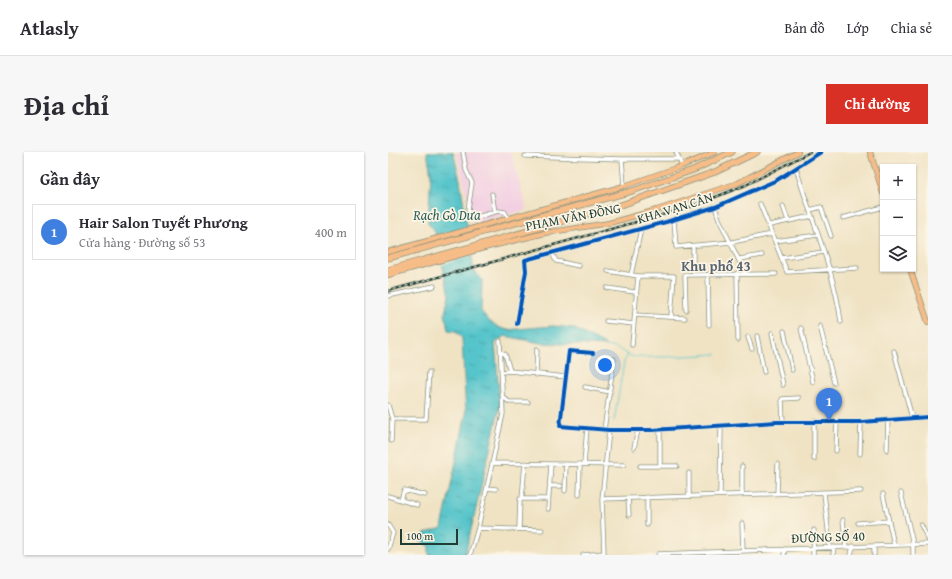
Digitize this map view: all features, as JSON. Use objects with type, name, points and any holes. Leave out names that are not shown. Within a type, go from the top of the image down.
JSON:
[{"type":"highway","name":"PHẠM VĂN ĐỒNG","points":[[479,230],[662,181],[732,152]]},
{"type":"highway","name":"PHẠM VĂN ĐỒNG","points":[[428,261],[483,246],[494,241],[580,218],[684,184],[715,172],[757,152]]},
{"type":"highway","points":[[388,258],[424,245],[479,230]]},
{"type":"highway","points":[[388,270],[428,261]]},
{"type":"main road","name":"PHẠM VĂN ĐỒNG","points":[[479,230],[508,218],[624,186],[682,166],[715,152]]},
{"type":"main road","name":"PHẠM VĂN ĐỒNG","points":[[483,246],[609,223],[657,210],[738,183],[798,152]]},
{"type":"main road","points":[[870,152],[880,184]]},
{"type":"main road","points":[[494,241],[516,240]]},
{"type":"main road","points":[[388,252],[424,245]]},
{"type":"main road","points":[[388,275],[428,261]]},
{"type":"main road","points":[[911,272],[928,322]]},
{"type":"street","points":[[463,152],[466,170],[472,183],[468,210],[474,218],[495,212],[505,212],[508,218]]},
{"type":"street","points":[[546,152],[547,157]]},
{"type":"street","points":[[676,152],[682,166]]},
{"type":"street","name":"KHA VẠN CÂN","points":[[517,324],[526,271],[525,260],[674,220],[715,207],[777,180],[821,152]]},
{"type":"street","points":[[525,156],[679,159]]},
{"type":"street","points":[[622,159],[624,186]]},
{"type":"street","points":[[796,168],[830,269],[837,295],[841,322]]},
{"type":"street","points":[[492,194],[495,212]]},
{"type":"street","points":[[760,204],[770,225],[787,272],[857,268]]},
{"type":"street","points":[[783,206],[788,221]]},
{"type":"street","points":[[810,210],[821,206],[831,236]]},
{"type":"street","points":[[715,207],[719,219],[740,259],[745,273]]},
{"type":"street","points":[[843,218],[880,208]]},
{"type":"street","points":[[770,225],[812,216]]},
{"type":"street","points":[[674,220],[676,247],[731,242],[772,234]]},
{"type":"street","points":[[631,276],[641,229]]},
{"type":"street","points":[[775,241],[818,235]]},
{"type":"street","points":[[693,246],[693,271]]},
{"type":"street","points":[[782,258],[824,252]]},
{"type":"street","points":[[552,253],[556,261],[580,266]]},
{"type":"street","points":[[740,259],[762,255]]},
{"type":"street","points":[[608,271],[631,276],[674,276],[671,317]]},
{"type":"street","points":[[737,273],[738,340]]},
{"type":"street","points":[[686,310],[685,275],[737,273],[776,274]]},
{"type":"street","points":[[708,275],[709,325]]},
{"type":"street","points":[[632,345],[635,315],[635,292],[638,276]]},
{"type":"street","points":[[388,296],[434,286]]},
{"type":"street","points":[[607,288],[635,292]]},
{"type":"street","points":[[635,315],[686,318]]},
{"type":"street","points":[[606,321],[634,324]]},
{"type":"street","points":[[820,326],[834,384]]},
{"type":"street","points":[[801,328],[813,382]]},
{"type":"street","points":[[784,331],[792,370]]},
{"type":"street","points":[[772,333],[783,385]]},
{"type":"street","points":[[757,336],[764,372]]},
{"type":"street","points":[[748,337],[752,349]]},
{"type":"street","points":[[470,555],[478,528],[494,453],[502,426],[503,397],[500,341]]},
{"type":"street","points":[[536,375],[537,350]]},
{"type":"street","points":[[592,353],[569,351],[560,426],[606,430],[660,430],[783,422],[861,422],[928,417]]},
{"type":"street","points":[[894,351],[912,418]]},
{"type":"street","points":[[501,352],[505,354],[510,371]]},
{"type":"street","points":[[583,555],[604,553],[602,499],[606,430],[614,360]]},
{"type":"street","points":[[502,372],[510,371],[536,375],[566,377]]},
{"type":"street","points":[[392,419],[426,419],[430,372]]},
{"type":"street","points":[[585,387],[610,392]]},
{"type":"street","points":[[503,397],[509,402],[528,402]]},
{"type":"street","points":[[783,422],[782,399],[799,398]]},
{"type":"street","points":[[388,405],[392,419],[391,441]]},
{"type":"street","points":[[887,450],[888,420]]},
{"type":"street","points":[[814,421],[814,459]]},
{"type":"street","points":[[836,451],[837,422]]},
{"type":"street","points":[[860,454],[861,422]]},
{"type":"street","points":[[720,495],[721,426]]},
{"type":"street","points":[[578,495],[587,428]]},
{"type":"street","points":[[634,448],[638,430]]},
{"type":"street","points":[[660,430],[660,466]]},
{"type":"street","points":[[493,463],[624,465]]},
{"type":"street","points":[[519,528],[524,463]]},
{"type":"street","points":[[548,509],[552,464]]},
{"type":"street","points":[[565,491],[566,464]]},
{"type":"street","points":[[777,494],[778,464]]},
{"type":"street","points":[[640,466],[677,466]]},
{"type":"street","points":[[742,466],[742,495]]},
{"type":"street","points":[[689,473],[689,496]]},
{"type":"street","points":[[550,486],[561,486]]},
{"type":"street","points":[[487,488],[496,489]]},
{"type":"street","points":[[401,500],[404,490],[425,495]]},
{"type":"street","points":[[602,499],[861,491]]},
{"type":"street","points":[[824,493],[833,555]]},
{"type":"street","points":[[901,493],[914,544],[913,555]]},
{"type":"street","points":[[883,494],[894,545]]},
{"type":"street","points":[[388,496],[417,505]]},
{"type":"street","points":[[647,497],[647,525]]},
{"type":"street","points":[[628,498],[628,515]]},
{"type":"street","points":[[522,499],[548,499]]},
{"type":"street","points":[[843,520],[846,547]]},
{"type":"street","points":[[858,523],[889,521]]},
{"type":"street","points":[[742,523],[743,550]]},
{"type":"street","points":[[388,525],[393,533],[388,549]]},
{"type":"street","points":[[921,525],[928,539]]},
{"type":"street","points":[[478,528],[542,530]]},
{"type":"street","points":[[813,555],[814,530]]},
{"type":"street","name":"ĐƯỜNG SỐ 40","points":[[658,554],[928,544]]},
{"type":"street","points":[[852,546],[852,555]]},
{"type":"street","points":[[874,546],[874,555]]},
{"type":"street","points":[[773,555],[776,549]]},
{"type":"street","points":[[784,555],[785,549]]},
{"type":"shaded area","points":[[456,152],[511,152],[527,210],[474,223]]},
{"type":"water","name":"Rạch Gò Dưa","points":[[427,152],[453,152],[460,180],[474,271],[482,280],[481,311],[489,321],[506,330],[553,326],[573,328],[607,346],[541,343],[505,336],[495,343],[500,406],[465,555],[429,555],[429,546],[420,540],[424,534],[442,528],[466,414],[462,338],[456,331],[448,330],[445,313],[449,295],[435,232],[428,223],[431,174]]},
{"type":"pier","points":[[469,227],[473,255],[440,265],[434,237]]},
{"type":"waterway","points":[[606,346],[618,349],[628,355],[643,357],[716,354]]},
{"type":"waterway","points":[[614,421],[624,362],[628,355]]},
{"type":"railway","points":[[388,291],[690,207],[746,185],[810,152]]},
{"type":"cycle path","points":[[517,324],[526,271],[525,260],[666,222],[715,207],[777,180],[821,152]]},
{"type":"cycle path","points":[[593,353],[569,351],[560,426],[609,430],[652,430],[777,422],[861,422],[928,417]]},
{"type":"place","name":"Hair Salon Tuyết Phương","points":[[829,421]]},
{"type":"district","name":"Khu phố 43","points":[[716,266]]}]
